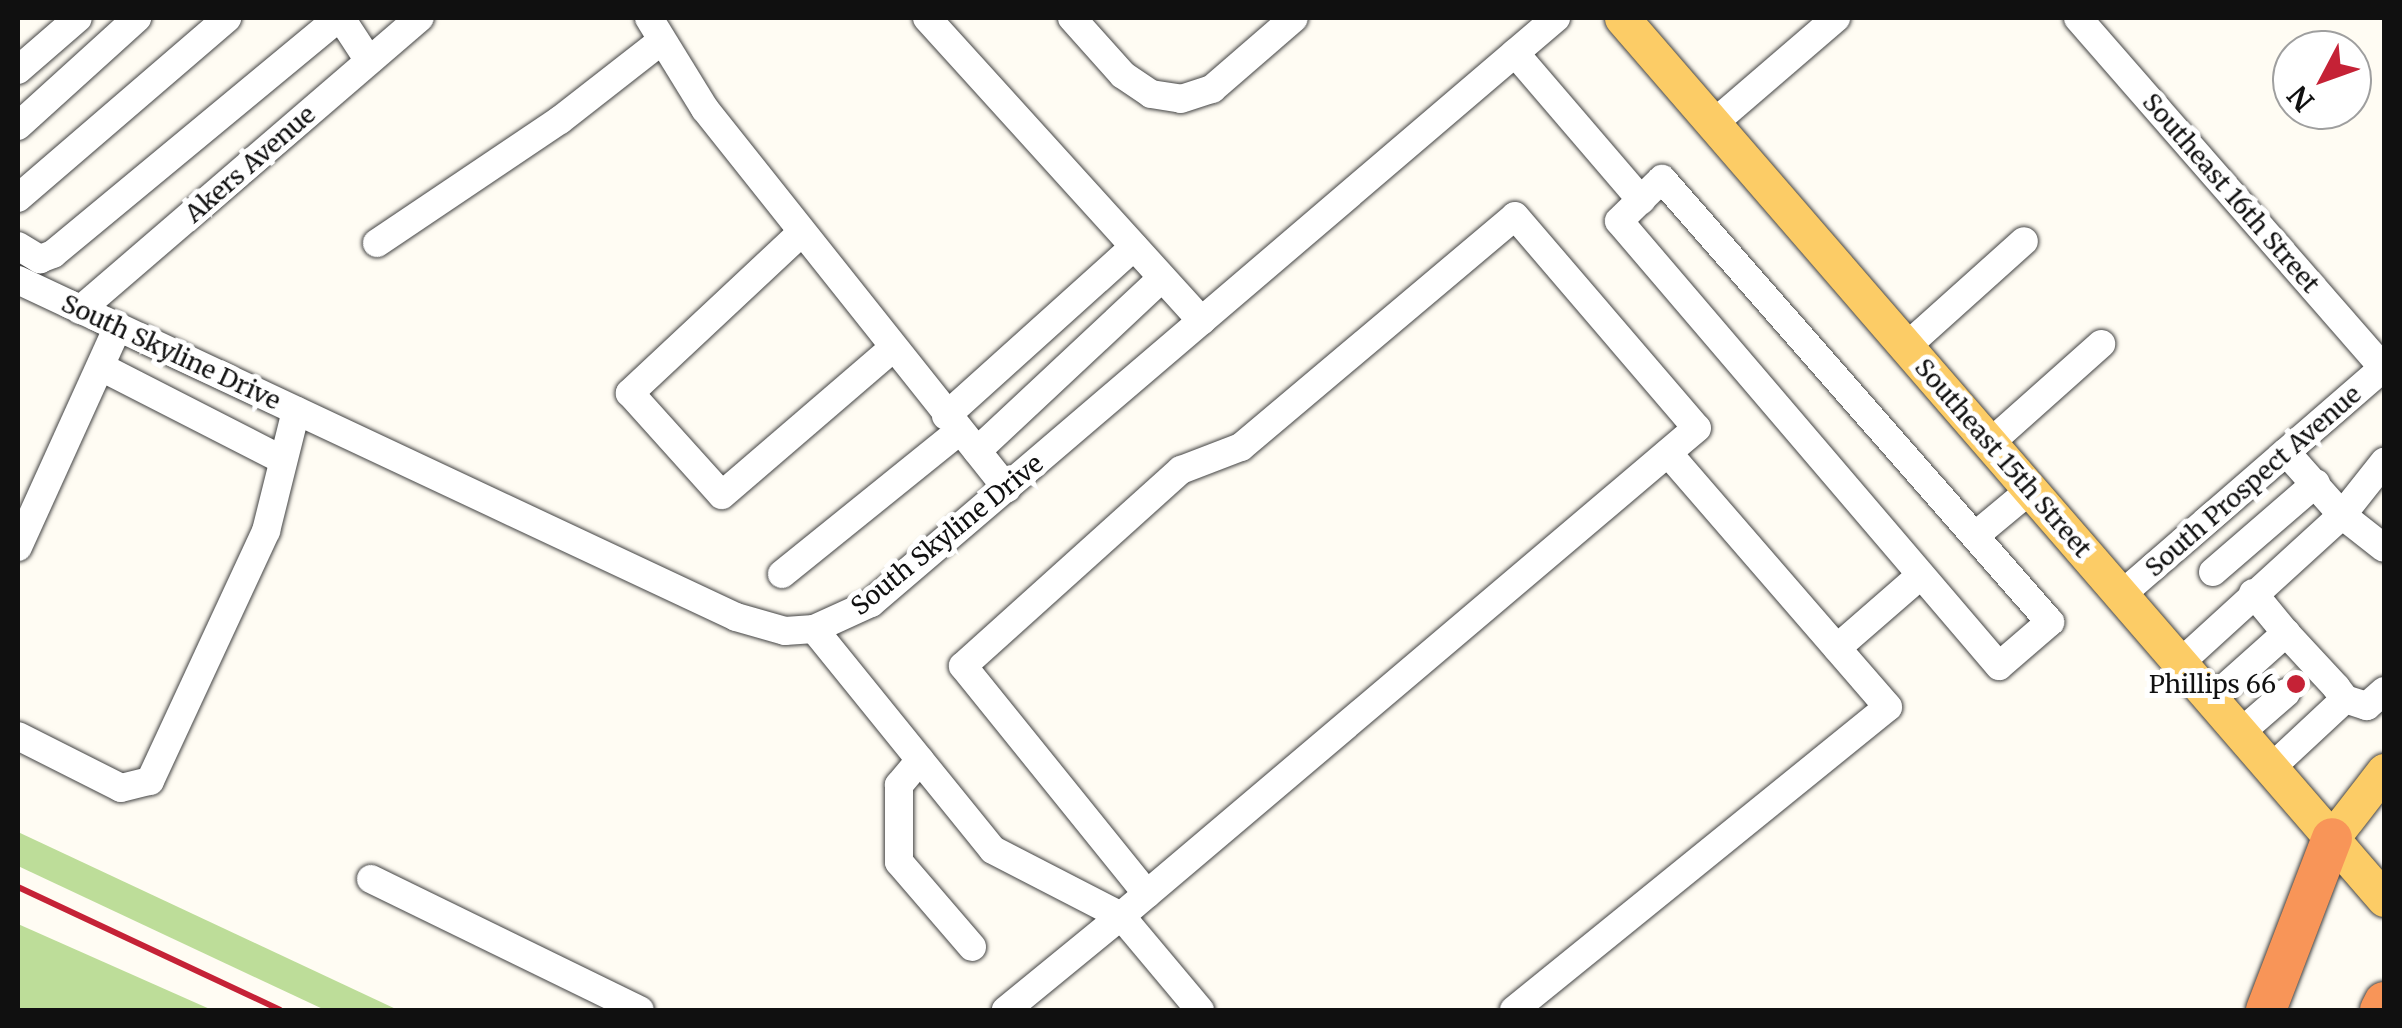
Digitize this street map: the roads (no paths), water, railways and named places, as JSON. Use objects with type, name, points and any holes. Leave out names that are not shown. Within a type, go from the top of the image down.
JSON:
[{"type":"highway","points":[[2266,1010],[2332,838]]},
{"type":"highway","points":[[2380,1010],[2384,1002]]},
{"type":"main road","name":"Southeast 15th Street","points":[[1622,18],[2384,899]]},
{"type":"main road","points":[[2332,838],[2384,771]]},
{"type":"street","points":[[18,70],[78,18]]},
{"type":"street","points":[[18,126],[137,18]]},
{"type":"street","points":[[18,198],[227,18]]},
{"type":"street","points":[[18,246],[40,259],[53,254],[340,18],[369,61]]},
{"type":"street","name":"Akers Avenue","points":[[80,310],[420,18]]},
{"type":"street","points":[[927,18],[1202,321]]},
{"type":"street","points":[[1072,18],[1123,75],[1151,94],[1181,99],[1212,89],[1294,18]]},
{"type":"street","name":"South Skyline Drive","points":[[18,280],[736,617],[785,631],[814,630],[872,602],[1556,18]]},
{"type":"street","points":[[1714,123],[1836,18]]},
{"type":"street","name":"Southeast 16th Street","points":[[2078,18],[2384,367]]},
{"type":"street","points":[[377,243],[560,120],[655,30],[802,232],[1007,488]]},
{"type":"street","points":[[1515,52],[1641,200]]},
{"type":"street","points":[[1662,179],[1976,535],[2050,622],[1999,666],[1619,221],[1662,179]]},
{"type":"street","points":[[1006,1010],[1121,916],[1147,894],[1668,453],[1697,428],[1514,216],[1241,447],[1180,470],[963,666],[1147,894]]},
{"type":"street","points":[[802,232],[630,393],[722,495],[892,349]]},
{"type":"street","points":[[1906,346],[2024,240]]},
{"type":"street","points":[[961,433],[1134,248]]},
{"type":"street","points":[[782,574],[1162,278]]},
{"type":"street","points":[[18,547],[118,328]]},
{"type":"street","points":[[1990,443],[2101,344]]},
{"type":"street","name":"South Prospect Avenue","points":[[2121,595],[2384,367]]},
{"type":"street","points":[[102,368],[282,460]]},
{"type":"street","points":[[18,736],[121,788],[150,781],[266,531],[296,411]]},
{"type":"street","points":[[2286,452],[2342,515],[2384,548]]},
{"type":"street","points":[[1514,1010],[1888,707],[1668,453]]},
{"type":"street","points":[[2180,663],[2342,515],[2384,462]]},
{"type":"street","points":[[2213,572],[2316,483]]},
{"type":"street","points":[[1976,535],[2030,490]]},
{"type":"street","points":[[2185,538],[2213,572],[2286,633],[2302,678],[2367,706],[2384,691]]},
{"type":"street","points":[[1837,648],[1920,575]]},
{"type":"street","points":[[814,630],[993,850],[1121,916],[1200,1010]]},
{"type":"street","points":[[2211,700],[2286,633]]},
{"type":"street","points":[[2240,733],[2302,678]]},
{"type":"street","points":[[2271,768],[2345,699]]},
{"type":"street","points":[[920,760],[900,785],[899,862],[972,947]]},
{"type":"street","points":[[371,879],[640,1010]]},
{"type":"tunnel","points":[[2286,693],[2305,675]]},
{"type":"railway","points":[[18,887],[280,1010]]},
{"type":"place","name":"Phillips 66","points":[[2296,684]]}]
